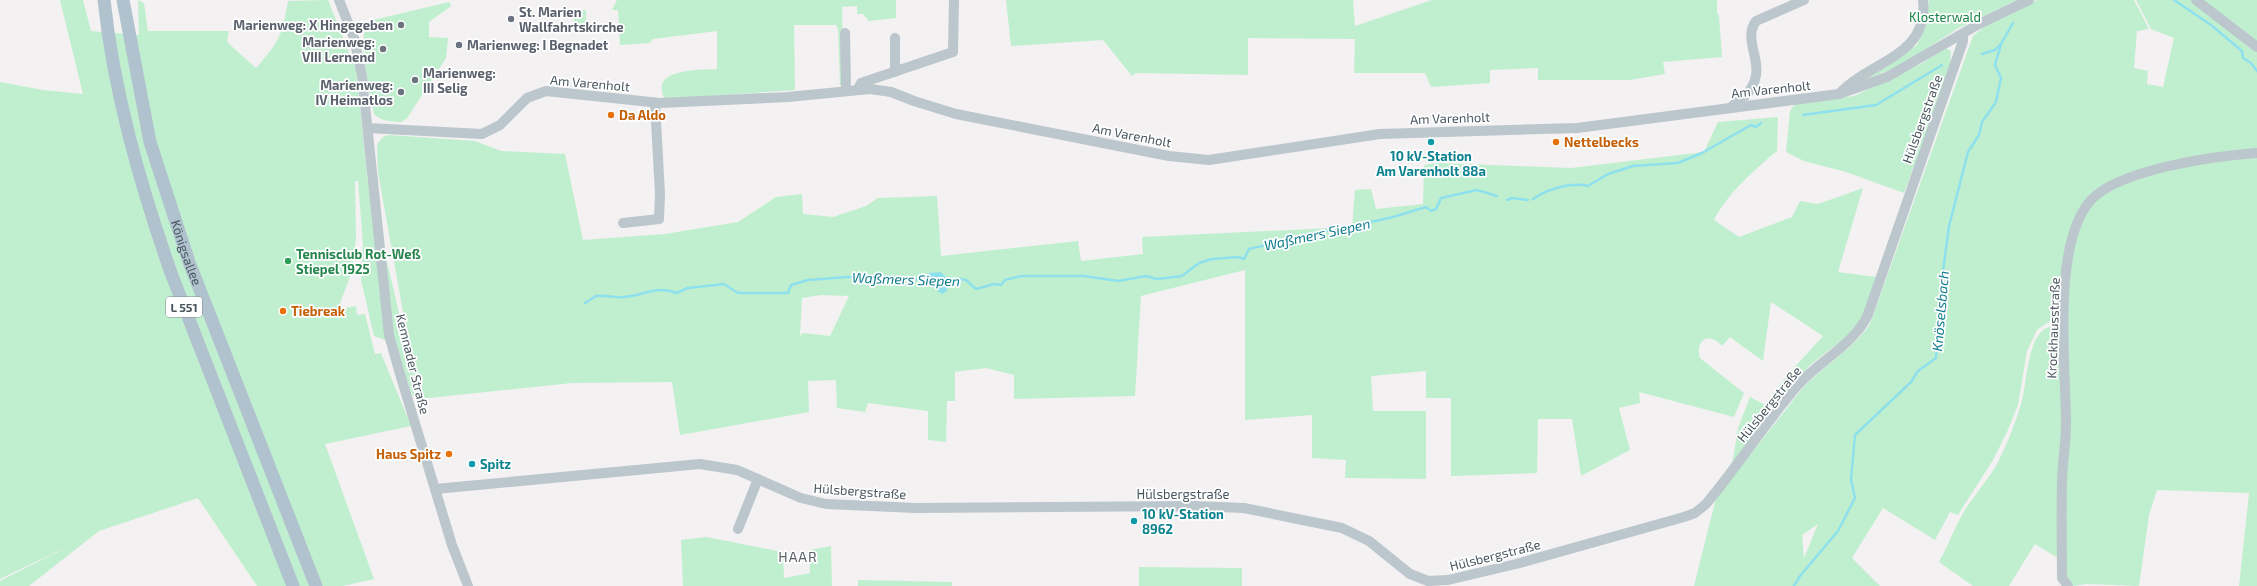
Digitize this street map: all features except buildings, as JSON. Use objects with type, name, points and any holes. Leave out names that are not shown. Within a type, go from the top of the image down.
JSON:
[{"type":"main road","name":"Königsallee","points":[[104,0],[118,91],[154,223],[171,272],[294,586]]},
{"type":"main road","name":"Königsallee","points":[[123,0],[150,142],[170,208],[188,262],[316,586]]},
{"type":"street","name":"Kemnader Straße","points":[[339,0],[358,56],[368,128],[389,334],[452,545],[468,586]]},
{"type":"street","name":"Am Varenholt","points":[[858,89],[861,83],[953,52],[954,0]]},
{"type":"street","points":[[1731,107],[1750,92],[1756,78],[1758,68],[1750,36],[1752,26],[1756,21],[1804,0]]},
{"type":"street","points":[[1839,94],[1850,83],[1895,57],[1909,46],[1920,29],[1924,17],[1924,0]]},
{"type":"street","name":"Am Varenholt","points":[[368,128],[482,134],[500,125],[527,98],[546,91],[656,102],[788,97],[858,89],[891,92],[914,102],[956,114],[1169,156],[1209,160],[1380,134],[1577,128],[1839,94],[1887,77],[1992,17],[2029,0]]},
{"type":"street","points":[[2196,0],[2257,47]]},
{"type":"street","points":[[845,33],[846,90]]},
{"type":"street","name":"Hülsbergstraße","points":[[435,489],[700,464],[723,466],[758,479],[801,498],[826,504],[916,508],[1186,506],[1244,508],[1342,528],[1369,540],[1410,574],[1428,581],[1448,580],[1516,564],[1695,513],[1706,504],[1728,478],[1798,385],[1820,363],[1860,330],[1867,317],[1945,95],[1963,41],[1963,34]]},
{"type":"street","points":[[895,38],[895,72]]},
{"type":"street","points":[[623,223],[659,218],[660,194],[656,102]]},
{"type":"street","name":"Krockhausstraße","points":[[2068,586],[2062,578],[2062,483],[2066,424],[2063,338],[2064,292],[2076,227],[2084,210],[2092,200],[2113,184],[2141,174],[2183,164],[2257,153]]},
{"type":"street","points":[[738,529],[758,479]]},
{"type":"green space","points":[[60,0],[83,0],[91,31],[139,35],[138,0],[144,3],[148,31],[229,31],[227,42],[256,68],[279,38],[288,1],[328,0],[356,70],[368,182],[416,384],[378,173],[377,144],[384,136],[389,135],[475,141],[501,151],[565,154],[583,240],[665,234],[738,222],[776,197],[802,194],[803,214],[833,217],[866,206],[878,198],[937,196],[941,256],[1078,241],[1081,261],[1143,254],[1142,237],[1352,227],[1355,190],[1371,189],[1376,209],[1423,204],[1424,165],[1436,163],[1571,168],[1704,152],[1718,122],[1778,117],[1777,151],[1750,174],[1726,201],[1714,220],[1739,237],[1792,217],[1800,201],[1818,204],[1863,188],[1838,272],[1876,277],[1862,320],[1854,331],[1810,365],[1732,465],[1738,428],[1750,397],[1765,405],[1784,379],[1823,336],[1771,302],[1763,361],[1730,337],[1722,346],[1717,341],[1708,338],[1701,342],[1699,346],[1700,358],[1744,393],[1734,417],[1639,392],[1640,403],[1619,408],[1630,450],[1581,476],[1572,419],[1538,419],[1537,473],[1451,476],[1451,398],[1426,398],[1426,371],[1371,376],[1373,411],[1426,411],[1426,479],[1345,478],[1346,460],[1312,458],[1312,415],[1245,420],[1245,270],[1141,296],[1135,396],[1014,399],[1014,375],[986,368],[955,372],[955,401],[947,401],[946,442],[928,440],[928,411],[868,403],[865,412],[837,408],[836,380],[808,381],[809,412],[680,435],[672,382],[572,383],[419,399],[412,395],[395,344],[374,336],[361,280],[363,245],[358,181],[355,181],[356,238],[352,271],[338,309],[356,306],[357,315],[365,314],[375,354],[381,353],[411,426],[325,444],[374,579],[343,586],[257,586],[198,498],[99,531],[29,586],[0,586],[0,581],[71,545],[0,579],[0,82],[43,90],[83,94]],"holes":[[[821,295],[849,296],[830,336],[803,333],[800,336],[802,298]]]},
{"type":"green space","points":[[617,0],[896,0],[896,18],[869,21],[863,14],[857,14],[857,6],[842,7],[844,85],[840,85],[838,29],[836,25],[794,25],[795,90],[665,99],[662,89],[664,81],[670,76],[689,71],[717,69],[717,31],[653,39],[650,43],[620,45],[618,10],[612,10]]},
{"type":"green space","points":[[1006,0],[1353,0],[1355,26],[1432,0],[1717,0],[1722,57],[1663,62],[1665,74],[1630,80],[1538,80],[1538,68],[1490,70],[1490,83],[1431,87],[1425,73],[1354,73],[1355,39],[1248,38],[1248,75],[1136,73],[1132,76],[1103,40],[1011,46]]},
{"type":"green space","name":"Klosterwald","points":[[1929,0],[2017,0],[1957,29],[1901,65],[1858,83],[1917,45],[1926,26]]},
{"type":"green space","points":[[2037,0],[2134,0],[2149,29],[2137,31],[2134,68],[2148,71],[2147,84],[2163,87],[2174,38],[2151,29],[2136,0],[2257,0],[2257,586],[2239,586],[2249,493],[2157,490],[2149,515],[2139,586],[2086,584],[2074,586],[2068,582],[2066,563],[2035,544],[2009,586],[1973,586],[1939,562],[1963,513],[1996,466],[2007,443],[2021,404],[2027,368],[2035,342],[2041,332],[2049,327],[2060,327],[2059,315],[2037,330],[2027,351],[2018,405],[2007,432],[1993,460],[1958,515],[1950,512],[1935,540],[1883,508],[1852,558],[1880,586],[1694,586],[1716,498],[1802,389],[1855,342],[1870,324],[1973,36],[1992,20]],"holes":[[[1818,524],[1804,558],[1802,535]]]},
{"type":"green space","points":[[449,2],[451,6],[429,22],[429,37],[448,38],[446,58],[407,118],[402,122],[387,121],[377,117],[374,114],[365,66],[363,39],[365,28],[369,21]]},
{"type":"green space","points":[[578,10],[586,10],[586,28],[582,33],[575,33],[573,29],[574,13]]},
{"type":"green space","points":[[1944,47],[1951,51],[1950,70],[1904,193],[1846,172],[1804,161],[1786,152],[1790,111],[1795,104],[1854,96],[1923,63]]},
{"type":"green space","points":[[706,537],[783,552],[784,578],[810,573],[809,550],[831,546],[832,586],[683,586],[681,540]]},
{"type":"green space","points":[[1139,567],[1242,568],[1242,586],[1139,586]]},
{"type":"green space","points":[[858,580],[952,582],[952,586],[858,586]]},
{"type":"water","points":[[940,272],[946,278],[948,283],[947,291],[942,294],[922,280],[928,273]]},
{"type":"waterway","points":[[2174,0],[2211,25],[2242,51],[2243,58],[2251,63],[2257,71]]},
{"type":"waterway","name":"Knöselsbach","points":[[1794,586],[1800,576],[1838,531],[1855,498],[1851,480],[1855,435],[1911,382],[1918,371],[1936,358],[1941,286],[1949,226],[1968,152],[1979,135],[1982,122],[1996,102],[2001,78],[1995,65],[2001,44],[2013,23]]},
{"type":"waterway","name":"Waßmers Siepen","points":[[1982,54],[1995,50],[2001,44]]},
{"type":"waterway","name":"Waßmers Siepen","points":[[1803,115],[1876,105],[1942,65]]},
{"type":"waterway","name":"Waßmers Siepen","points":[[1533,199],[1545,192],[1559,187],[1574,185],[1588,186],[1608,174],[1633,166],[1678,163],[1702,153],[1751,125],[1756,127],[1761,123]]},
{"type":"waterway","name":"Waßmers Siepen","points":[[945,282],[957,283],[960,279],[966,280],[976,289],[994,284],[1001,285],[1005,280],[1021,276],[1084,276],[1118,281],[1146,276],[1157,279],[1182,276],[1199,263],[1212,259],[1238,257],[1244,259],[1249,249],[1292,240],[1318,232],[1331,231],[1393,217],[1426,207],[1431,211],[1436,209],[1441,198],[1477,190],[1497,196]]},
{"type":"waterway","name":"Waßmers Siepen","points":[[1507,200],[1512,198],[1528,200]]},
{"type":"waterway","name":"Waßmers Siepen","points":[[585,303],[596,296],[624,297],[656,290],[676,293],[688,288],[724,284],[738,293],[788,293],[791,285],[808,280],[885,276],[924,280]]},
{"type":"place","name":"St. Marien Wallfahrtskirche","points":[[511,19]]},
{"type":"place","name":"Marienweg: X Hingegeben","points":[[401,25]]},
{"type":"place","name":"Marienweg: I Begnadet","points":[[459,45]]},
{"type":"place","name":"Marienweg: VIII Lernend","points":[[383,49]]},
{"type":"place","name":"Marienweg: III Selig","points":[[415,80]]},
{"type":"place","name":"Marienweg: IV Heimatlos","points":[[401,92]]},
{"type":"place","name":"Da Aldo","points":[[611,115]]},
{"type":"place","name":"10 kV-Station Am Varenholt 88a","points":[[1431,142]]},
{"type":"place","name":"Nettelbecks","points":[[1556,142]]},
{"type":"place","name":"Tennisclub Rot-Weß Stiepel 1925","points":[[288,261]]},
{"type":"place","name":"Tiebreak","points":[[283,311]]},
{"type":"place","name":"Haus Spitz","points":[[449,454]]},
{"type":"place","name":"Spitz","points":[[472,464]]},
{"type":"place","name":"10 kV-Station 8962","points":[[1134,521]]},
{"type":"district","name":"HAAR","points":[[798,556]]}]
